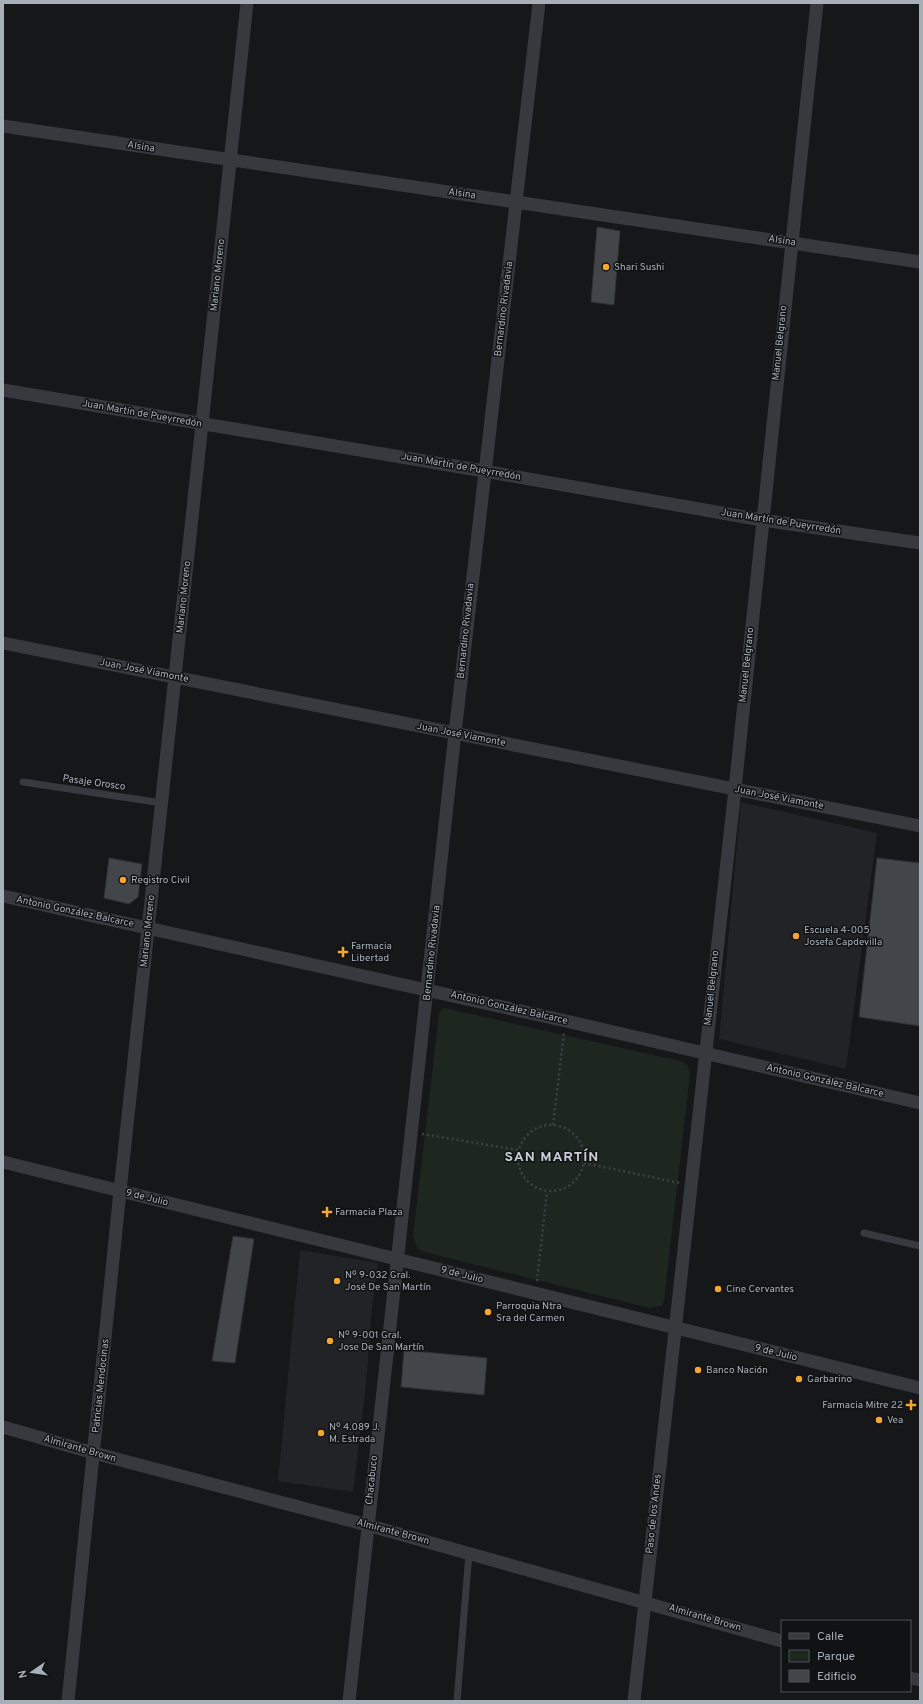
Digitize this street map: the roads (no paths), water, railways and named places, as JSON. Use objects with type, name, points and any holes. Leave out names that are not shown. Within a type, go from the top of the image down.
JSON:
[{"type":"street","name":"Mariano Moreno","points":[[120,1191],[247,3]]},
{"type":"street","name":"Bernardino Rivadavia","points":[[396,1259],[428,990],[484,471],[517,202],[539,3]]},
{"type":"street","name":"Manuel Belgrano","points":[[675,1328],[735,789],[817,3]]},
{"type":"street","name":"Alsina","points":[[3,126],[230,161],[920,262]]},
{"type":"street","name":"Juan Martín de Pueyrredón","points":[[3,390],[484,471],[762,520],[920,543]]},
{"type":"street","name":"Juan José Viamonte","points":[[3,642],[920,826]]},
{"type":"street","name":"Antonio González Balcarce","points":[[3,896],[916,1100]]},
{"type":"street","name":"9 de Julio","points":[[3,1162],[920,1388]]},
{"type":"street","name":"Patricias Mendocinas","points":[[68,1701],[120,1191]]},
{"type":"street","name":"Chacabuco","points":[[349,1701],[396,1259]]},
{"type":"street","name":"Paso de los Andes","points":[[634,1701],[675,1328]]},
{"type":"street","name":"Almirante Brown","points":[[3,1427],[94,1453],[367,1525],[645,1601],[781,1641]]},
{"type":"lane","name":"Pasaje Orosco","points":[[23,782],[162,803]]},
{"type":"lane","points":[[864,1234],[920,1246]]},
{"type":"lane","points":[[457,1701],[469,1553]]},
{"type":"place","name":"Shari Sushi","points":[[606,267]]},
{"type":"place","name":"Registro Civil","points":[[123,880]]},
{"type":"place","name":"Escuela 4-005 Josefa Capdevilla","points":[[796,936]]},
{"type":"place","name":"Farmacia Libertad","points":[[343,952]]},
{"type":"place","name":"Farmacia Plaza","points":[[327,1212]]},
{"type":"place","name":"Nº 9-032 Gral. José De San Martín","points":[[337,1281]]},
{"type":"place","name":"Cine Cervantes","points":[[718,1289]]},
{"type":"place","name":"Parroquia Ntra Sra del Carmen","points":[[488,1312]]},
{"type":"place","name":"Nº 9-001 Gral. Jose De San Martín","points":[[330,1341]]},
{"type":"place","name":"Banco Nación","points":[[698,1370]]},
{"type":"place","name":"Garbarino","points":[[799,1379]]},
{"type":"place","name":"Farmacia Mitre 22","points":[[911,1405]]},
{"type":"place","name":"Vea","points":[[879,1420]]},
{"type":"place","name":"Nº 4.089 J. M. Estrada","points":[[321,1433]]},
{"type":"district","name":"SAN MARTÍN","points":[[552,1157]]}]
